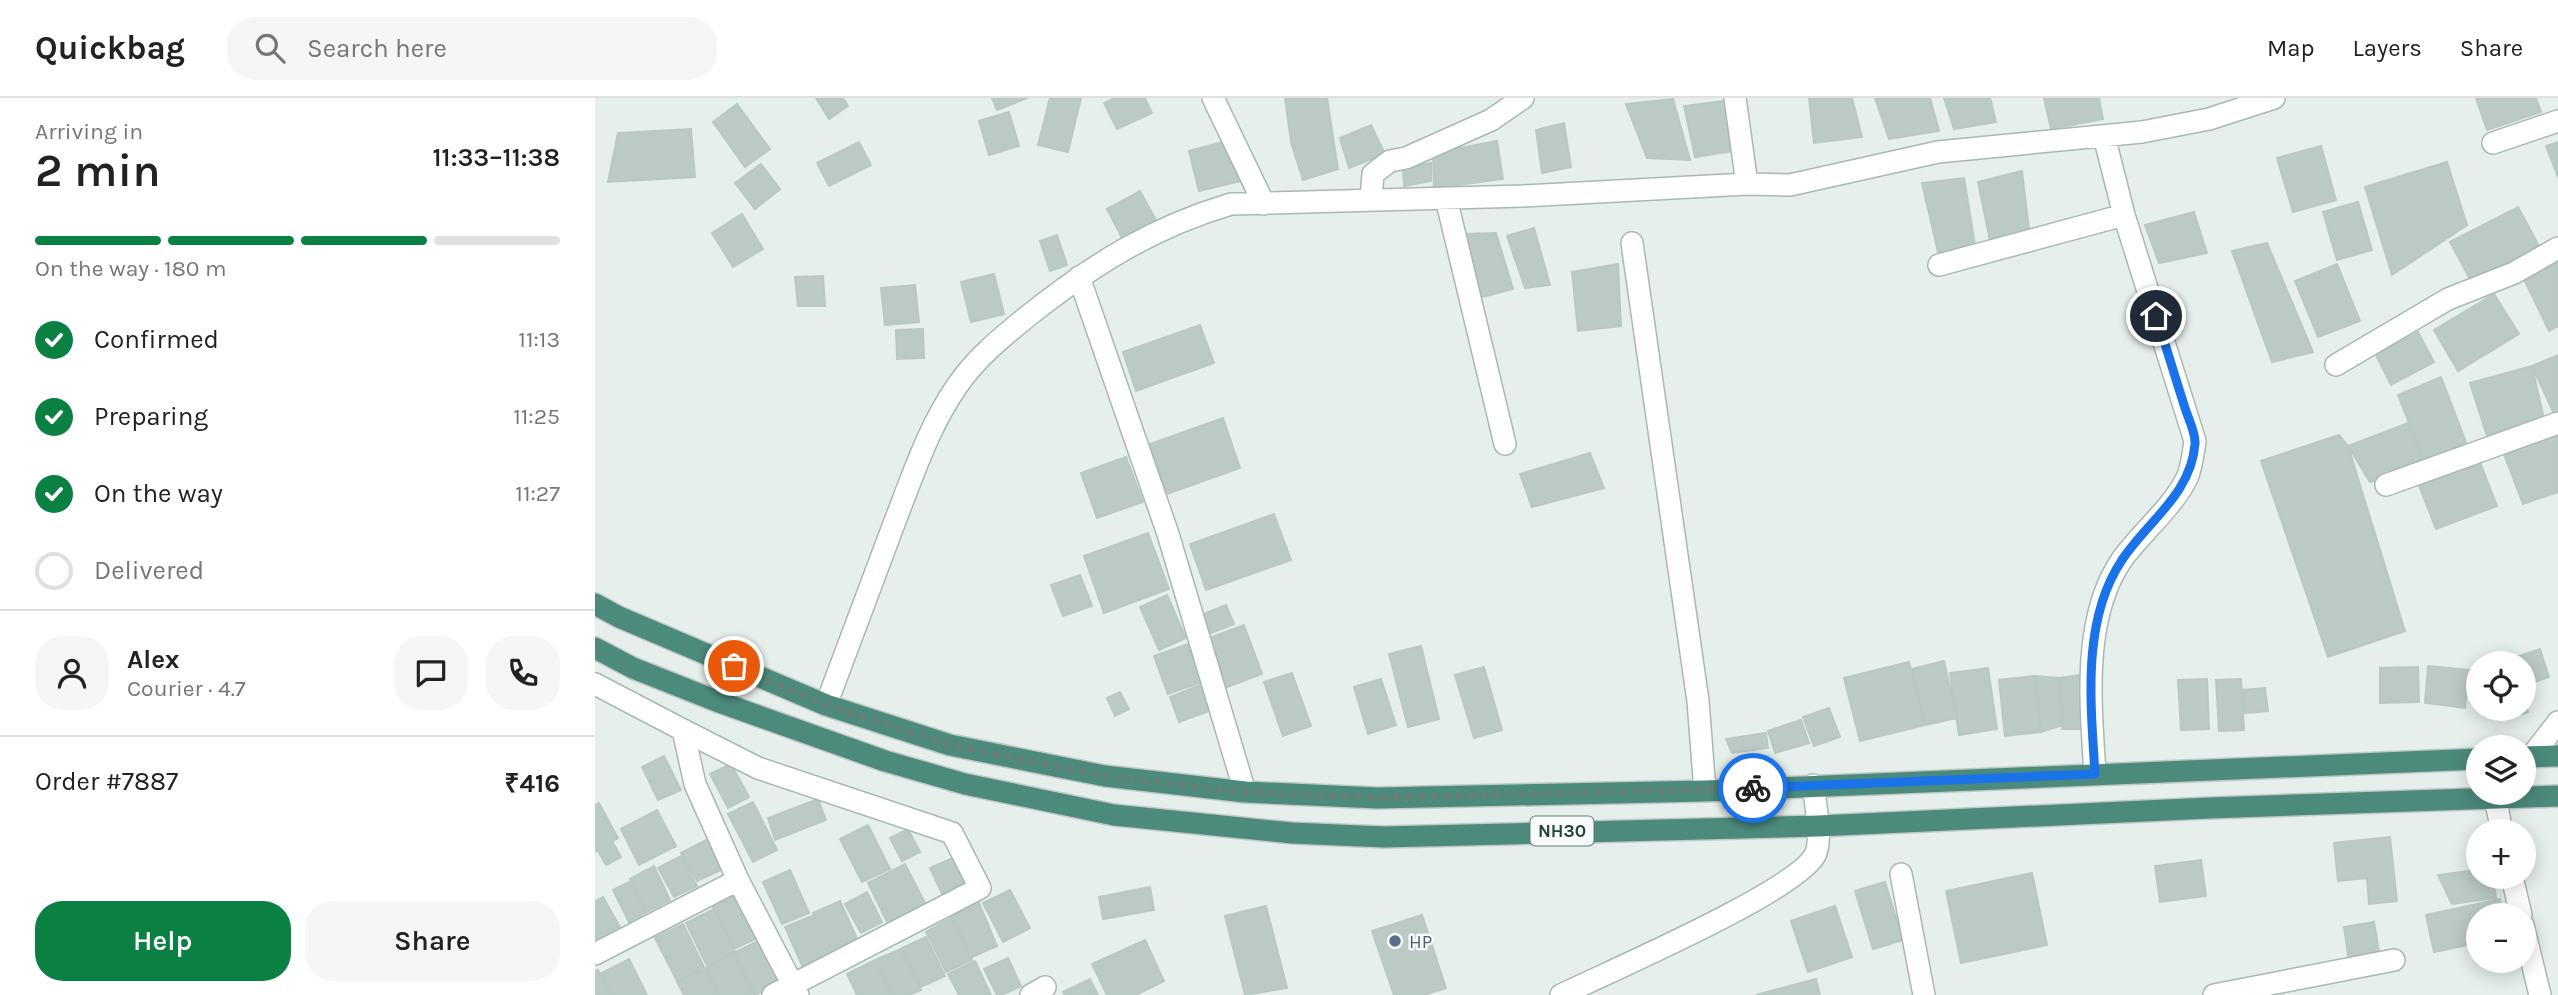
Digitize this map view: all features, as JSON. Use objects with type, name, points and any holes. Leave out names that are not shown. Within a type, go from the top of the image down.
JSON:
[{"type":"highway","name":"NH30","points":[[595,604],[619,617],[826,705],[950,745],[1105,776],[1245,792],[1378,798],[1705,790],[2466,759]]},
{"type":"highway","name":"NH30","points":[[595,648],[633,668],[719,702],[885,761],[965,784],[1114,815],[1217,827],[1384,836],[1818,826],[2196,808],[2466,799]]},
{"type":"highway","points":[[2536,757],[2558,756]]},
{"type":"highway","name":"NH30","points":[[2536,797],[2558,796]]},
{"type":"street","points":[[1213,98],[1264,204]]},
{"type":"street","points":[[1371,199],[1373,174],[1390,162],[1406,158],[1491,120],[1523,98]]},
{"type":"street","points":[[1735,98],[1747,184]]},
{"type":"street","points":[[826,705],[917,465],[940,414],[957,385],[988,350],[1080,277],[1150,235],[1190,216],[1231,204],[1446,198],[1747,184],[1790,185],[1938,152],[2142,132],[2209,119],[2274,98]]},
{"type":"street","points":[[2493,143],[2558,121]]},
{"type":"street","points":[[2095,774],[2090,670],[2094,636],[2106,591],[2122,560],[2188,476],[2195,441],[2125,215],[2104,136]]},
{"type":"street","points":[[1446,198],[1505,444]]},
{"type":"street","points":[[1939,265],[2125,215]]},
{"type":"street","points":[[1632,243],[1698,701],[1705,790]]},
{"type":"street","points":[[2336,365],[2448,299],[2514,273],[2558,248]]},
{"type":"street","points":[[1080,277],[1168,534],[1245,792]]},
{"type":"street","points":[[2386,485],[2558,423]]},
{"type":"street","points":[[595,684],[758,768],[952,833],[980,888],[788,992],[695,784],[683,730]]},
{"type":"street","points":[[2536,747],[2558,722]]},
{"type":"street","points":[[1561,995],[1746,906],[1803,870],[1816,853],[1818,826],[1814,785]]},
{"type":"street","points":[[1901,874],[1924,995]]},
{"type":"street","points":[[595,954],[738,880]]},
{"type":"street","points":[[2214,995],[2394,960]]},
{"type":"street","points":[[2535,973],[2540,995]]},
{"type":"building","points":[[816,98],[843,98],[848,106],[829,119]]},
{"type":"building","points":[[992,98],[1027,98],[997,110]]},
{"type":"building","points":[[1050,98],[1081,98],[1068,152],[1038,145]]},
{"type":"building","points":[[1115,98],[1145,98],[1152,113],[1117,129],[1104,103]]},
{"type":"building","points":[[1285,98],[1327,98],[1338,169],[1303,180],[1291,142]]},
{"type":"building","points":[[1809,98],[1852,98],[1862,137],[1814,143]]},
{"type":"building","points":[[1875,98],[1930,98],[1939,131],[1889,139]]},
{"type":"building","points":[[1944,98],[1990,98],[1996,122],[1954,129]]},
{"type":"building","points":[[2044,98],[2099,98],[2103,119],[2051,129]]},
{"type":"building","points":[[2476,98],[2536,98],[2541,112],[2487,130]]},
{"type":"building","points":[[1673,99],[1690,160],[1647,158],[1626,104]]},
{"type":"building","points":[[1730,100],[1740,150],[1695,157],[1684,106]]},
{"type":"building","points":[[737,104],[770,149],[745,167],[713,122]]},
{"type":"building","points":[[1009,112],[1019,146],[989,155],[979,121]]},
{"type":"building","points":[[1564,123],[1571,167],[1542,173],[1536,130]]},
{"type":"building","points":[[1371,125],[1385,154],[1349,168],[1340,138]]},
{"type":"building","points":[[691,129],[695,177],[608,182],[618,133]]},
{"type":"building","points":[[1230,140],[1241,181],[1199,191],[1189,151]]},
{"type":"building","points":[[1497,141],[1503,179],[1434,188],[1433,153]]},
{"type":"building","points":[[859,142],[871,165],[829,186],[817,163]]},
{"type":"building","points":[[2558,142],[2558,177],[2546,146]]},
{"type":"building","points":[[2321,146],[2336,200],[2293,212],[2277,158]]},
{"type":"building","points":[[2447,162],[2467,225],[2392,275],[2365,187]]},
{"type":"building","points":[[1431,163],[1431,181],[1404,186],[1403,168]]},
{"type":"building","points":[[761,164],[780,189],[755,209],[735,183]]},
{"type":"building","points":[[2022,171],[2029,230],[1990,241],[1978,182]]},
{"type":"building","points":[[1964,178],[1975,245],[1938,252],[1922,183]]},
{"type":"building","points":[[1140,191],[1156,220],[1122,238],[1107,209]]},
{"type":"building","points":[[2358,202],[2372,250],[2337,260],[2323,212]]},
{"type":"building","points":[[2518,207],[2539,246],[2471,281],[2450,242]]},
{"type":"building","points":[[2194,212],[2207,253],[2159,263],[2145,225]]},
{"type":"building","points":[[742,214],[763,249],[733,267],[712,233]]},
{"type":"building","points":[[1534,228],[1550,285],[1525,288],[1507,236]]},
{"type":"building","points":[[1496,233],[1513,289],[1482,297],[1465,234]]},
{"type":"building","points":[[1057,235],[1067,265],[1050,271],[1040,241]]},
{"type":"building","points":[[2267,243],[2313,352],[2272,362],[2232,251]]},
{"type":"building","points":[[2558,260],[2558,326],[2549,331],[2523,277]]},
{"type":"building","points":[[1618,264],[1621,326],[1578,331],[1572,272]]},
{"type":"building","points":[[2337,264],[2360,321],[2318,337],[2295,281]]},
{"type":"building","points":[[994,274],[1004,314],[971,322],[961,282]]},
{"type":"building","points":[[823,276],[825,306],[798,306],[795,277]]},
{"type":"building","points":[[915,285],[919,322],[885,325],[881,288]]},
{"type":"building","points":[[2494,294],[2519,334],[2458,371],[2434,330]]},
{"type":"building","points":[[1200,325],[1214,363],[1136,391],[1123,352]]},
{"type":"building","points":[[923,329],[924,358],[897,359],[896,330]]},
{"type":"building","points":[[2418,332],[2434,362],[2391,385],[2376,355]]},
{"type":"building","points":[[2558,355],[2558,412],[2554,414],[2532,366]]},
{"type":"building","points":[[2532,366],[2544,419],[2487,436],[2470,383]]},
{"type":"building","points":[[2441,377],[2467,445],[2424,461],[2398,395]]},
{"type":"building","points":[[1223,418],[1240,468],[1167,494],[1150,444]]},
{"type":"building","points":[[2408,423],[2423,462],[2370,482],[2348,446]]},
{"type":"building","points":[[2558,434],[2558,492],[2523,504],[2504,454]]},
{"type":"building","points":[[2339,435],[2348,446],[2405,631],[2328,657],[2261,461]]},
{"type":"building","points":[[1590,453],[1604,488],[1532,507],[1520,474]]},
{"type":"building","points":[[1126,457],[1143,502],[1097,518],[1081,473]]},
{"type":"building","points":[[2479,460],[2497,506],[2436,529],[2418,483]]},
{"type":"building","points":[[1274,514],[1291,560],[1206,590],[1190,544]]},
{"type":"building","points":[[1148,533],[1169,589],[1104,613],[1084,556]]},
{"type":"building","points":[[1080,575],[1092,606],[1063,616],[1051,585]]},
{"type":"building","points":[[1167,595],[1186,638],[1159,650],[1140,607]]},
{"type":"building","points":[[1226,605],[1234,624],[1209,634],[1201,615]]},
{"type":"building","points":[[1244,625],[1262,674],[1227,687],[1209,638]]},
{"type":"building","points":[[1188,644],[1202,682],[1168,694],[1154,656]]},
{"type":"building","points":[[1421,646],[1439,719],[1408,727],[1389,654]]},
{"type":"building","points":[[2540,649],[2549,677],[2536,681],[2536,651]]},
{"type":"building","points":[[1944,661],[1957,718],[1925,725],[1912,669]]},
{"type":"building","points":[[1909,662],[1925,725],[1860,741],[1844,678]]},
{"type":"building","points":[[2428,666],[2466,670],[2465,708],[2425,703]]},
{"type":"building","points":[[1484,667],[1502,730],[1474,738],[1455,675]]},
{"type":"building","points":[[2418,667],[2419,702],[2380,703],[2380,668]]},
{"type":"building","points":[[1988,668],[1997,729],[1959,735],[1950,673]]},
{"type":"building","points":[[1292,673],[1311,726],[1283,736],[1264,682]]},
{"type":"building","points":[[2087,674],[2086,729],[2062,729],[2059,678]]},
{"type":"building","points":[[2035,676],[2059,678],[2063,725],[2041,732]]},
{"type":"building","points":[[2035,676],[2041,732],[2005,736],[1999,680]]},
{"type":"building","points":[[1381,679],[1396,725],[1368,734],[1354,687]]},
{"type":"building","points":[[2207,679],[2209,729],[2181,730],[2178,680]]},
{"type":"building","points":[[2241,679],[2244,730],[2219,731],[2216,680]]},
{"type":"building","points":[[1202,684],[1212,710],[1179,722],[1170,697]]},
{"type":"building","points":[[2265,688],[2268,711],[2245,713],[2243,690]]},
{"type":"building","points":[[1120,692],[1129,709],[1115,716],[1107,698]]},
{"type":"building","points":[[1829,708],[1840,737],[1814,746],[1803,717]]},
{"type":"building","points":[[1801,720],[1809,743],[1775,753],[1768,731]]},
{"type":"building","points":[[1766,733],[1768,748],[1732,753],[1726,739]]},
{"type":"building","points":[[664,756],[681,790],[658,800],[642,767]]},
{"type":"building","points":[[731,764],[749,797],[728,808],[710,774]]},
{"type":"building","points":[[818,799],[826,820],[775,840],[768,818]]},
{"type":"building","points":[[753,802],[777,850],[753,862],[728,814]]},
{"type":"building","points":[[599,803],[618,838],[612,841],[621,857],[606,865],[598,851],[595,851],[595,805]]},
{"type":"building","points":[[657,810],[676,846],[639,865],[621,829]]},
{"type":"building","points":[[868,825],[890,869],[862,882],[840,839]]},
{"type":"building","points":[[908,829],[920,852],[902,861],[890,838]]},
{"type":"building","points":[[2390,837],[2397,901],[2369,904],[2367,878],[2338,881],[2334,843]]},
{"type":"building","points":[[708,839],[723,869],[697,881],[681,853]]},
{"type":"building","points":[[681,856],[697,886],[674,897],[658,868]]},
{"type":"building","points":[[957,856],[971,885],[944,898],[930,868]]},
{"type":"building","points":[[2201,860],[2206,896],[2160,902],[2155,866]]},
{"type":"building","points":[[905,864],[926,905],[888,924],[868,883]]},
{"type":"building","points":[[654,866],[670,900],[647,912],[630,879]]},
{"type":"building","points":[[790,870],[809,913],[782,924],[763,882]]},
{"type":"building","points":[[2466,872],[2466,889],[2495,889],[2496,898],[2452,904],[2438,875]]},
{"type":"building","points":[[2032,873],[2047,945],[1961,963],[1946,891]]},
{"type":"building","points":[[629,882],[647,912],[629,922],[613,890]]},
{"type":"building","points":[[1885,882],[1903,940],[1873,949],[1855,891]]},
{"type":"building","points":[[1150,887],[1154,910],[1103,919],[1099,897]]},
{"type":"building","points":[[1010,890],[1030,928],[1003,942],[983,903]]},
{"type":"building","points":[[867,892],[882,922],[861,933],[845,904]]},
{"type":"building","points":[[736,896],[757,938],[734,949],[713,907]]},
{"type":"building","points":[[603,897],[625,936],[595,951],[595,901]]},
{"type":"building","points":[[2500,899],[2501,903],[2482,903]]},
{"type":"building","points":[[840,901],[859,943],[832,955],[813,913]]},
{"type":"building","points":[[979,903],[997,946],[972,957],[952,917]]},
{"type":"building","points":[[1266,906],[1287,988],[1245,995],[1225,916]]},
{"type":"building","points":[[1835,906],[1852,957],[1808,972],[1791,921]]},
{"type":"building","points":[[2466,906],[2466,945],[2434,952],[2426,915]]},
{"type":"building","points":[[714,909],[735,951],[707,966],[686,923]]},
{"type":"building","points":[[1422,915],[1446,988],[1424,995],[1394,995],[1372,931]]},
{"type":"building","points":[[812,916],[831,958],[804,970],[785,927]]},
{"type":"building","points":[[951,918],[972,960],[946,972],[926,932]]},
{"type":"building","points":[[2374,922],[2380,958],[2349,962],[2344,927]]},
{"type":"building","points":[[683,924],[704,967],[677,981],[655,938]]},
{"type":"building","points":[[926,937],[945,976],[921,987],[902,948]]},
{"type":"building","points":[[1145,940],[1164,981],[1136,995],[1107,995],[1092,964]]},
{"type":"building","points":[[758,941],[779,983],[755,995],[734,953]]},
{"type":"building","points":[[901,949],[921,990],[909,995],[893,995],[877,959]]},
{"type":"building","points":[[733,954],[754,995],[719,995],[706,968]]},
{"type":"building","points":[[1008,958],[1021,986],[997,995],[984,969]]},
{"type":"building","points":[[629,959],[647,995],[612,995],[600,974]]},
{"type":"building","points":[[875,960],[891,995],[857,995],[847,974]]},
{"type":"building","points":[[975,961],[991,995],[959,995],[948,974]]},
{"type":"building","points":[[705,969],[719,995],[684,995],[677,982]]},
{"type":"building","points":[[598,970],[611,995],[595,995],[595,971]]},
{"type":"building","points":[[1090,979],[1098,995],[1065,995],[1063,992]]},
{"type":"building","points":[[1816,979],[1820,995],[1756,995]]},
{"type":"way so far","points":[[734,666],[826,705],[950,745],[1105,776],[1245,792],[1378,798],[1753,788]]},
{"type":"place","name":"HP","points":[[1395,941]]},
{"type":"route","points":[[1753,788],[2095,774],[2090,670],[2094,636],[2106,591],[2122,560],[2188,476],[2195,441],[2156,316]]}]
